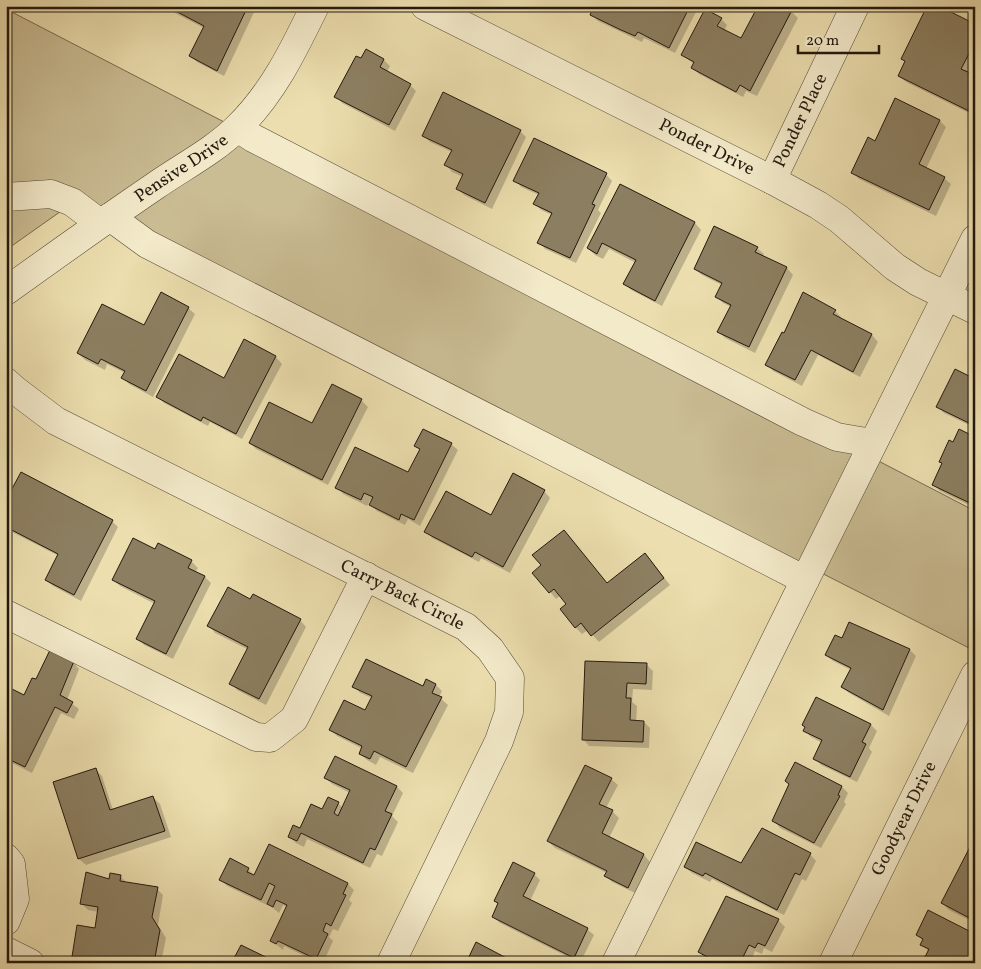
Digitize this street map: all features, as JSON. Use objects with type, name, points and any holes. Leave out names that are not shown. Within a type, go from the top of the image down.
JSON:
[{"type":"street","name":"Pensive Drive","points":[[11,279],[105,220],[238,128],[259,105],[285,66],[315,6]]},
{"type":"street","name":"Ponder Drive","points":[[425,6],[772,180],[818,205],[838,219],[895,267],[918,282],[975,310]]},
{"type":"street","name":"Ponder Place","points":[[772,180],[850,8]]},
{"type":"street","points":[[238,128],[253,138],[803,422],[837,437],[872,443]]},
{"type":"street","points":[[6,197],[50,194],[72,202],[147,244],[805,580]]},
{"type":"street","points":[[616,963],[872,443],[975,239]]},
{"type":"street","name":"Carry Back Circle","points":[[6,382],[56,421],[466,627],[490,649],[510,678],[509,712],[499,741],[391,963]]},
{"type":"street","points":[[6,614],[256,737],[270,738],[294,719],[366,576]]},
{"type":"street","name":"Goodyear Drive","points":[[833,963],[975,675]]},
{"type":"street","points":[[6,858],[11,864],[15,899],[6,921]]},
{"type":"street","points":[[6,951],[30,963]]},
{"type":"shaded area","points":[[6,9],[975,511],[975,651],[81,197],[6,250]]},
{"type":"building","points":[[166,6],[248,6],[217,71],[189,56],[204,26]]},
{"type":"building","points":[[594,6],[690,6],[669,48],[638,32],[635,36],[590,15]]},
{"type":"building","points":[[758,6],[784,6],[792,10],[750,91],[740,85],[736,92],[691,68],[694,62],[681,55],[705,9],[722,18],[717,26],[741,38]]},
{"type":"building","points":[[927,6],[939,6],[975,24],[975,42],[961,69],[975,75],[975,114],[898,76],[905,61],[901,59]]},
{"type":"building","points":[[366,49],[384,59],[380,67],[411,84],[389,125],[334,97],[356,56],[361,58]]},
{"type":"building","points":[[443,92],[521,130],[485,203],[456,189],[463,174],[444,165],[452,150],[422,136]]},
{"type":"building","points":[[895,98],[940,120],[919,164],[945,177],[929,210],[851,173],[868,137],[875,141]]},
{"type":"building","points":[[534,138],[607,173],[592,204],[595,205],[570,258],[537,243],[552,213],[533,204],[539,193],[513,181]]},
{"type":"building","points":[[620,184],[695,222],[655,301],[623,284],[636,260],[602,243],[597,254],[587,248]]},
{"type":"building","points":[[714,226],[758,247],[755,252],[787,267],[749,347],[717,332],[731,305],[715,297],[722,283],[694,269]]},
{"type":"building","points":[[161,292],[189,307],[146,391],[121,378],[125,371],[101,359],[98,364],[77,353],[102,304],[144,325]]},
{"type":"building","points":[[803,292],[836,310],[833,314],[872,334],[853,372],[811,350],[795,380],[765,365],[782,332],[784,333]]},
{"type":"building","points":[[244,339],[276,356],[236,434],[203,417],[201,421],[156,397],[179,354],[224,378]]},
{"type":"building","points":[[955,369],[975,379],[975,426],[936,407]]},
{"type":"building","points":[[332,384],[362,399],[322,480],[249,443],[269,402],[312,423]]},
{"type":"building","points":[[423,429],[452,443],[414,520],[401,514],[399,520],[369,505],[373,497],[364,493],[361,500],[335,488],[355,447],[408,472],[420,449],[414,446]]},
{"type":"building","points":[[959,429],[975,437],[974,505],[932,485],[942,463],[939,462],[949,440],[953,442]]},
{"type":"building","points":[[21,472],[113,520],[74,595],[45,580],[58,554],[6,527],[6,500]]},
{"type":"building","points":[[513,473],[545,490],[503,567],[475,552],[472,557],[424,532],[446,491],[491,515]]},
{"type":"building","points":[[564,530],[607,583],[645,553],[664,578],[591,636],[581,623],[575,628],[560,609],[566,604],[554,589],[549,593],[532,573],[541,565],[532,555]]},
{"type":"building","points":[[133,538],[155,549],[158,543],[192,560],[188,568],[205,576],[166,654],[136,639],[155,601],[112,580]]},
{"type":"building","points":[[228,587],[250,599],[253,594],[301,619],[259,699],[229,684],[248,647],[207,626]]},
{"type":"building","points":[[849,622],[910,649],[883,710],[841,687],[851,668],[825,655],[835,635],[842,638]]},
{"type":"building","points":[[50,650],[74,661],[60,695],[73,702],[67,713],[55,707],[25,767],[6,758],[6,686],[24,695],[32,678],[36,679]]},
{"type":"building","points":[[366,659],[423,686],[426,679],[436,684],[432,693],[442,697],[406,767],[374,751],[370,759],[359,754],[362,746],[329,730],[344,700],[365,710],[372,696],[352,687]]},
{"type":"building","points":[[585,661],[647,663],[646,684],[627,683],[626,698],[631,698],[630,720],[644,721],[643,742],[582,740]]},
{"type":"building","points":[[816,697],[871,724],[862,742],[866,744],[850,777],[813,759],[822,740],[803,731],[805,727],[802,725]]},
{"type":"building","points":[[335,756],[397,786],[385,811],[392,814],[375,850],[370,848],[363,863],[301,833],[297,841],[288,837],[293,825],[300,828],[311,804],[322,809],[328,797],[339,802],[334,813],[338,816],[350,790],[324,778]]},
{"type":"building","points":[[795,762],[842,786],[838,795],[840,796],[814,843],[772,821],[789,784],[785,781]]},
{"type":"building","points":[[585,765],[612,778],[599,804],[613,810],[602,833],[644,854],[628,888],[604,876],[607,871],[547,841]]},
{"type":"building","points":[[96,768],[110,810],[153,796],[165,831],[78,859],[53,782]]},
{"type":"building","points":[[762,828],[811,853],[800,875],[795,873],[777,910],[705,873],[703,876],[684,867],[696,842],[741,863]]},
{"type":"building","points":[[269,844],[348,883],[343,894],[346,895],[331,926],[326,923],[323,931],[328,934],[316,959],[278,941],[276,944],[270,941],[287,905],[276,900],[273,907],[267,904],[275,886],[269,883],[261,900],[219,880],[230,858],[249,868],[247,872],[254,875]]},
{"type":"building","points":[[971,845],[975,847],[975,921],[941,903]]},
{"type":"building","points":[[513,862],[535,873],[523,896],[588,928],[574,958],[492,917],[498,903],[494,901]]},
{"type":"building","points":[[86,872],[109,879],[110,873],[121,875],[120,881],[158,887],[152,917],[160,930],[154,963],[71,963],[77,925],[95,928],[98,907],[80,904]]},
{"type":"building","points":[[726,896],[779,919],[765,946],[758,943],[755,948],[749,945],[740,963],[719,963],[698,952]]},
{"type":"building","points":[[928,910],[975,934],[975,950],[968,963],[922,963],[929,949],[920,945],[923,939],[916,935]]},
{"type":"building","points":[[476,942],[516,963],[466,963]]},
{"type":"building","points":[[241,945],[278,963],[223,963],[224,961],[232,962]]}]
